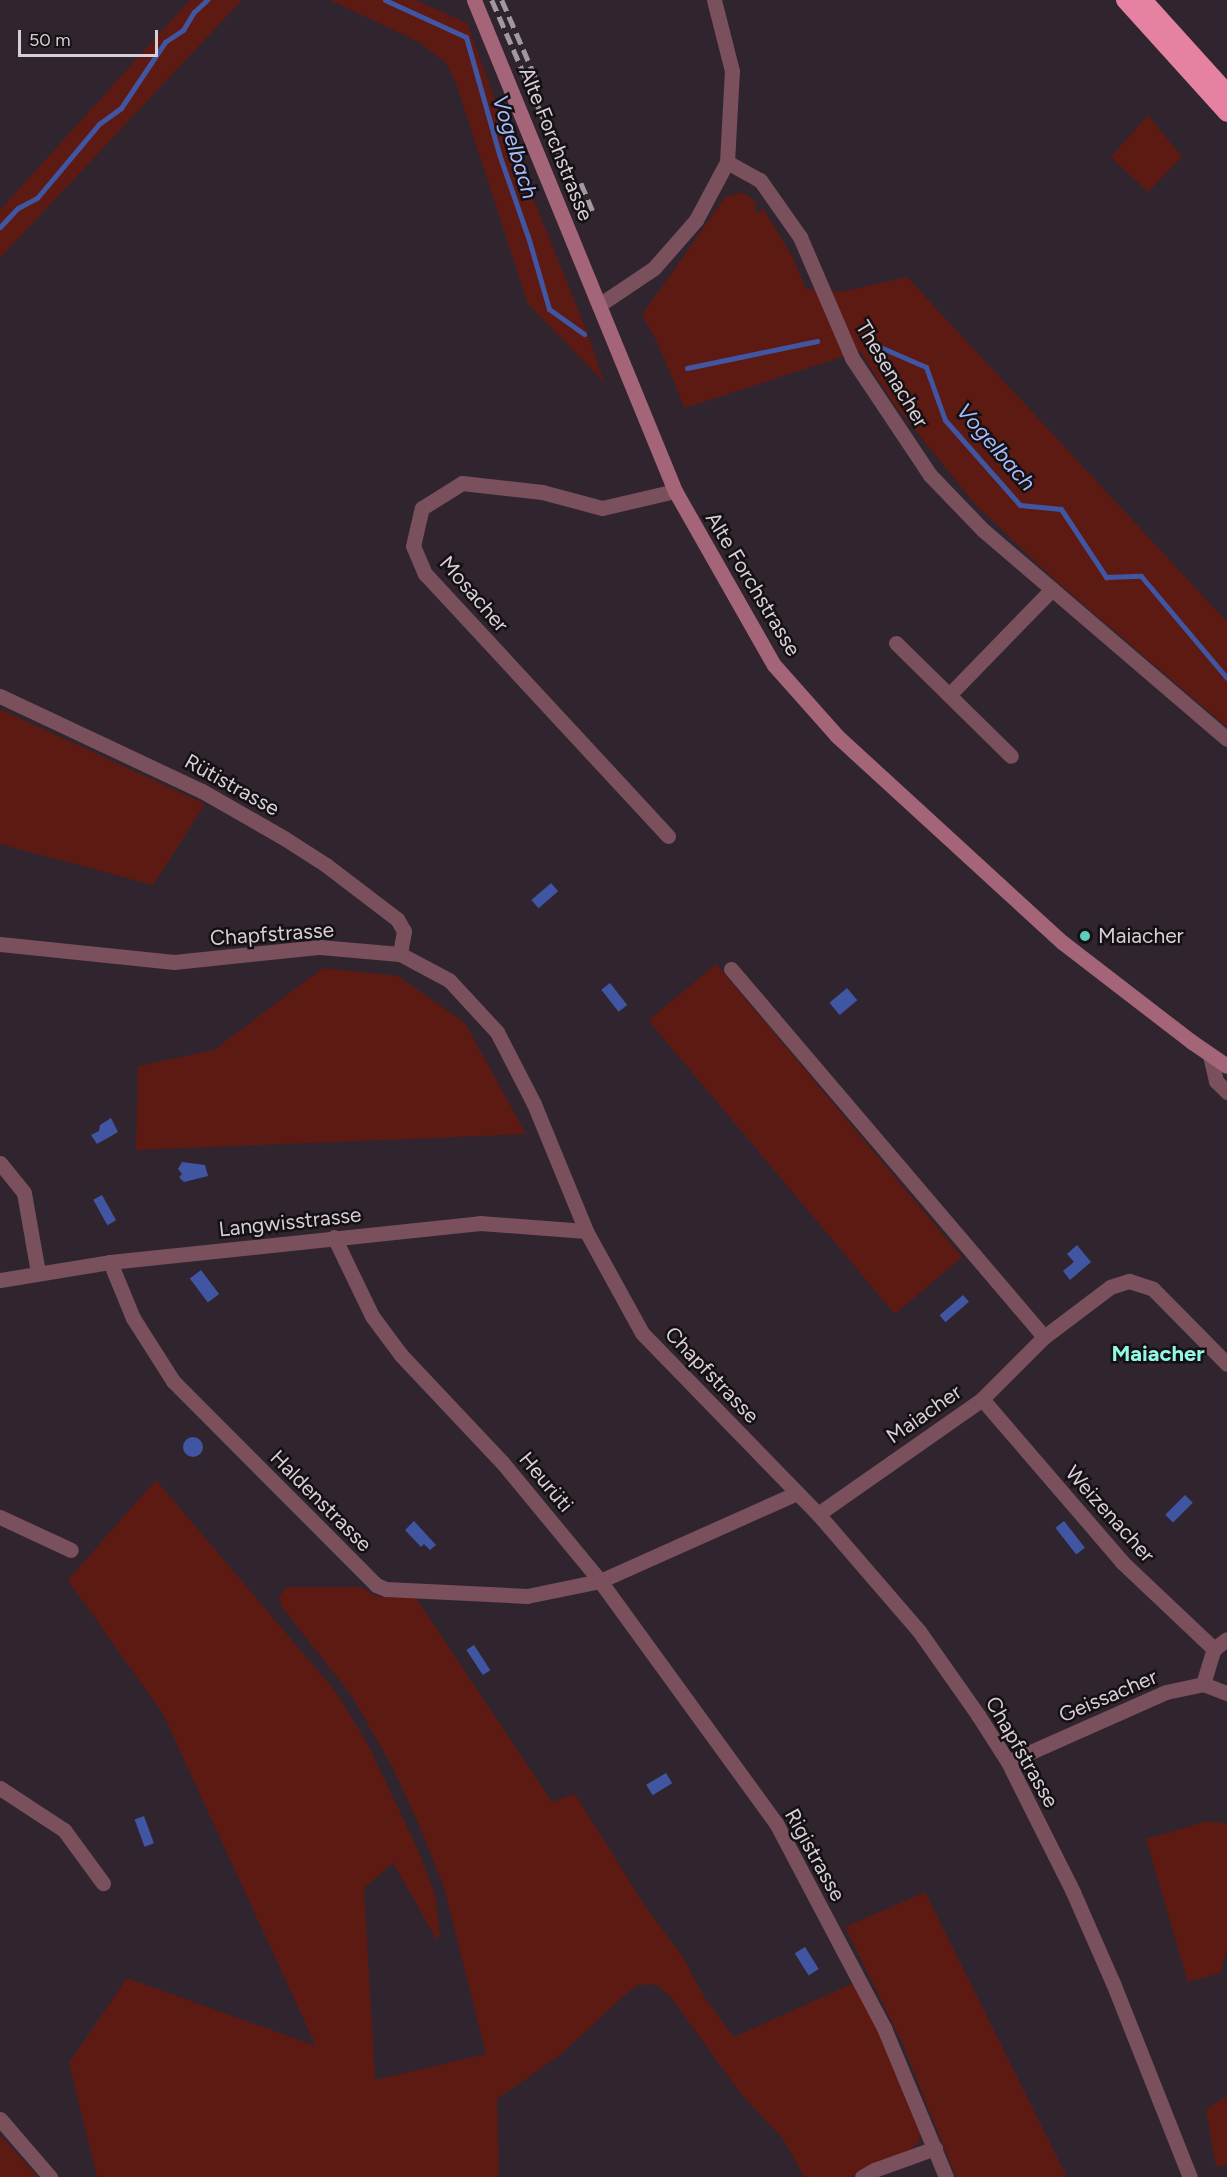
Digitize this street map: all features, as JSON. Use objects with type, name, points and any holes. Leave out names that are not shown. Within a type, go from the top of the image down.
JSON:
[{"type":"highway","points":[[1125,0],[1227,113]]},
{"type":"highway","points":[[1143,0],[1227,93]]},
{"type":"street","name":"Alte Forchstrasse","points":[[474,0],[675,491],[774,665],[837,736],[1062,942],[1227,1066]]},
{"type":"street","points":[[599,305],[654,268],[696,220],[727,162],[732,71],[714,0]]},
{"type":"street","name":"Thesenacher","points":[[727,162],[760,180],[800,237],[852,358],[930,475],[983,530],[1227,739]]},
{"type":"street","name":"Mosacher","points":[[668,836],[425,574],[413,546],[422,508],[462,483],[542,492],[602,508],[675,491]]},
{"type":"street","points":[[949,695],[1052,589]]},
{"type":"street","points":[[896,644],[1011,756]]},
{"type":"street","name":"Rütistrasse","points":[[0,696],[202,790],[285,838],[326,865],[397,920],[404,931],[400,954]]},
{"type":"street","name":"Chapfstrasse","points":[[0,944],[174,962],[320,947],[400,954],[449,980],[497,1032],[534,1104],[586,1231],[642,1333],[818,1514],[919,1631],[978,1714],[1008,1762],[1077,1902],[1190,2177]]},
{"type":"street","points":[[731,969],[1044,1337]]},
{"type":"street","points":[[1210,1055],[1216,1081],[1227,1092]]},
{"type":"street","points":[[0,1163],[24,1193],[38,1272]]},
{"type":"street","name":"Langwisstrasse","points":[[0,1280],[110,1262],[480,1223],[586,1231]]},
{"type":"street","name":"Heurüti","points":[[334,1238],[372,1316],[395,1347],[502,1462],[600,1581]]},
{"type":"street","name":"Haldenstrasse","points":[[110,1262],[133,1318],[173,1381],[376,1585],[386,1589],[527,1596],[600,1581]]},
{"type":"street","name":"Maiacher","points":[[818,1514],[982,1400],[1044,1337],[1110,1287],[1129,1281],[1153,1289],[1227,1364]]},
{"type":"street","name":"Weizenacher","points":[[982,1400],[1122,1562],[1214,1649]]},
{"type":"street","points":[[600,1581],[797,1493]]},
{"type":"street","points":[[0,1517],[71,1550]]},
{"type":"street","name":"Rigistrasse","points":[[600,1581],[776,1823],[884,2028],[946,2177]]},
{"type":"street","points":[[1227,1639],[1214,1649],[1203,1684],[1227,1693]]},
{"type":"street","name":"Geissacher","points":[[1008,1762],[1166,1692],[1203,1684]]},
{"type":"street","points":[[0,1788],[64,1830],[103,1883]]},
{"type":"street","points":[[0,2119],[50,2177]]},
{"type":"street","points":[[862,2177],[935,2148]]},
{"type":"shaded area","points":[[190,0],[242,0],[0,258],[0,210]]},
{"type":"shaded area","points":[[330,0],[415,0],[467,23],[511,144],[586,329],[604,382],[528,304],[456,83],[447,64],[419,42]]},
{"type":"shaded area","points":[[1148,115],[1182,157],[1148,192],[1111,157]]},
{"type":"shaded area","points":[[738,193],[746,194],[758,203],[753,207],[758,213],[763,208],[793,258],[806,289],[841,292],[907,277],[1227,622],[1227,727],[1056,581],[976,505],[894,404],[860,351],[685,408],[657,342],[642,315],[721,203],[726,197]]},
{"type":"shaded area","points":[[0,709],[205,804],[153,885],[0,844]]},
{"type":"shaded area","points":[[716,964],[962,1257],[895,1314],[649,1021]]},
{"type":"shaded area","points":[[323,968],[398,976],[465,1023],[526,1134],[136,1150],[138,1066],[214,1050]]},
{"type":"shaded area","points":[[156,1480],[336,1692],[367,1743],[418,1850],[435,1895],[440,1935],[437,1940],[393,1863],[364,1888],[375,2080],[486,2054],[444,1887],[419,1825],[393,1768],[352,1696],[282,1607],[279,1597],[286,1587],[361,1587],[375,1596],[416,1598],[552,1802],[575,1794],[645,1906],[682,1956],[705,1998],[734,2037],[856,1982],[922,2131],[918,2143],[909,2151],[870,2166],[851,2177],[804,2177],[784,2140],[741,2094],[671,1997],[658,1986],[650,1984],[637,1986],[628,1992],[559,2056],[497,2099],[499,2177],[97,2177],[69,2063],[127,1978],[316,2046],[163,1714],[68,1580]]},
{"type":"shaded area","points":[[1208,1821],[1227,1824],[1227,1950],[1220,1973],[1188,1982],[1146,1839]]},
{"type":"shaded area","points":[[925,1892],[1067,2177],[956,2177],[901,2040],[845,1927]]},
{"type":"shaded area","points":[[1227,2096],[1227,2165],[1216,2167],[1206,2110]]},
{"type":"shaded area","points":[[0,2135],[38,2177],[0,2177]]},
{"type":"water","points":[[551,883],[558,891],[539,908],[531,900]]},
{"type":"water","points":[[610,983],[627,1005],[619,1012],[601,990]]},
{"type":"water","points":[[847,988],[857,1000],[840,1015],[829,1003]]},
{"type":"water","points":[[111,1118],[118,1132],[97,1144],[91,1135],[99,1131],[100,1125]]},
{"type":"water","points":[[182,1162],[205,1165],[208,1176],[184,1182],[179,1177],[182,1174],[178,1169]]},
{"type":"water","points":[[102,1195],[116,1220],[107,1225],[93,1200]]},
{"type":"water","points":[[1077,1245],[1091,1262],[1070,1280],[1063,1271],[1074,1262],[1067,1254]]},
{"type":"water","points":[[201,1270],[219,1294],[208,1302],[190,1278]]},
{"type":"water","points":[[963,1295],[969,1302],[946,1322],[940,1315]]},
{"type":"water","points":[[189,1437],[197,1437],[203,1443],[203,1451],[197,1457],[189,1457],[183,1451],[183,1443]]},
{"type":"water","points":[[1185,1495],[1193,1503],[1173,1523],[1165,1515]]},
{"type":"water","points":[[414,1521],[436,1545],[430,1550],[424,1544],[421,1547],[405,1530]]},
{"type":"water","points":[[1064,1521],[1085,1548],[1076,1555],[1055,1528]]},
{"type":"water","points":[[474,1645],[490,1670],[483,1675],[466,1650]]},
{"type":"water","points":[[666,1773],[672,1783],[652,1795],[646,1785]]},
{"type":"water","points":[[144,1816],[154,1843],[145,1847],[135,1819]]},
{"type":"water","points":[[805,1947],[819,1969],[809,1975],[795,1953]]},
{"type":"waterway","name":"Vogelbach","points":[[0,227],[18,208],[37,198],[99,124],[121,108],[165,42],[183,30],[194,12],[207,0]]},
{"type":"waterway","name":"Vogelbach","points":[[385,0],[466,37],[499,154],[529,240],[549,309],[584,334]]},
{"type":"waterway","name":"Vogelbach","points":[[687,368],[817,341]]},
{"type":"waterway","name":"Vogelbach","points":[[871,343],[926,367],[945,420],[1020,505],[1061,509],[1106,577],[1141,576],[1227,678]]},
{"type":"railway","points":[[492,0],[585,214]]},
{"type":"railway","points":[[502,0],[537,81]]},
{"type":"railway","points":[[581,183],[593,211]]},
{"type":"place","name":"Maiacher","points":[[1085,936]]},
{"type":"district","name":"Maiacher","points":[[1158,1354]]}]
